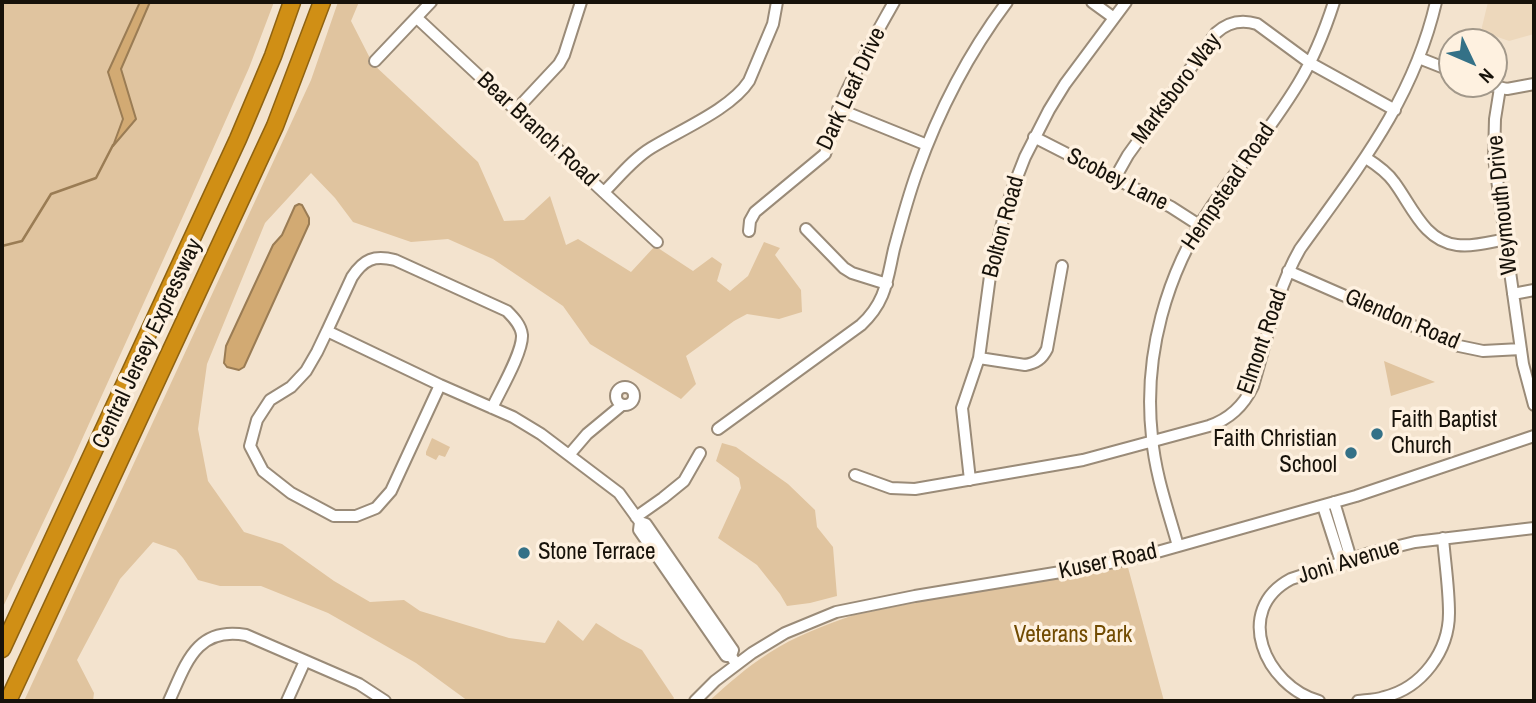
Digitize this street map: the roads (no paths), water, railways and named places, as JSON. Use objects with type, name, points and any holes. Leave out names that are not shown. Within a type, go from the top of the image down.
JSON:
[{"type":"highway","name":"Central Jersey Expressway","points":[[2,649],[238,139],[273,56],[292,2]]},
{"type":"highway","name":"Central Jersey Expressway","points":[[8,701],[275,126],[322,2]]},
{"type":"street","points":[[375,61],[431,2]]},
{"type":"street","points":[[516,110],[559,64],[581,2]]},
{"type":"street","points":[[604,192],[649,149],[730,102],[744,89],[773,24],[777,2]]},
{"type":"street","name":"Dark Leaf Drive","points":[[749,231],[755,212],[825,154],[838,109],[894,2]]},
{"type":"street","points":[[718,429],[861,325],[877,307],[887,284],[904,212],[927,145],[959,74],[1007,2]]},
{"type":"street","points":[[1092,2],[1114,18]]},
{"type":"street","name":"Bolton Road","points":[[970,480],[962,408],[979,358],[988,284],[1004,215],[1034,137],[1065,84],[1126,2]]},
{"type":"street","name":"Hempstead Road","points":[[1178,546],[1160,484],[1152,441],[1150,387],[1156,337],[1178,266],[1199,225],[1286,103],[1310,63],[1334,2]]},
{"type":"street","name":"Elmont Road","points":[[855,475],[891,488],[915,489],[1083,460],[1216,424],[1226,418],[1243,403],[1253,386],[1275,307],[1288,271],[1300,249],[1366,158],[1395,110],[1419,58],[1436,2]]},
{"type":"street","name":"Bear Branch Road","points":[[417,18],[657,242]]},
{"type":"street","name":"Marksboro Way","points":[[1115,178],[1128,155],[1216,33],[1225,25],[1241,21],[1257,24],[1310,63],[1395,110]]},
{"type":"street","points":[[1419,58],[1438,65]]},
{"type":"street","points":[[1508,88],[1534,84]]},
{"type":"street","name":"Weymouth Drive","points":[[1498,98],[1494,158],[1521,349],[1534,405]]},
{"type":"street","points":[[838,109],[927,145]]},
{"type":"street","name":"Scobey Lane","points":[[1034,137],[1171,207],[1199,225]]},
{"type":"street","points":[[1366,158],[1385,172],[1424,226],[1439,240],[1466,245],[1506,239]]},
{"type":"street","points":[[806,229],[844,268],[887,284]]},
{"type":"street","points":[[440,384],[391,491],[376,508],[356,516],[334,516],[291,493],[263,471],[250,446],[257,420],[270,400],[291,387],[317,352],[357,269],[370,259],[382,257],[395,260],[507,311],[518,325],[522,334],[520,349],[492,408]]},
{"type":"street","points":[[979,358],[1025,365],[1044,355],[1062,266]]},
{"type":"street","name":"Glendon Road","points":[[1288,271],[1459,346],[1483,351],[1521,349]]},
{"type":"street","points":[[1513,294],[1534,290]]},
{"type":"street","points":[[327,331],[513,417],[541,434],[619,494],[638,519],[646,524],[685,589],[733,650],[734,660]]},
{"type":"street","points":[[569,455],[587,434],[622,405]]},
{"type":"street","name":"Kuser Road","points":[[695,701],[734,660],[785,633],[836,612],[1108,564],[1328,504],[1534,436]]},
{"type":"street","points":[[638,519],[684,481],[700,453]]},
{"type":"street","points":[[1328,504],[1346,560]]},
{"type":"street","name":"Joni Avenue","points":[[1319,701],[1299,698],[1268,658],[1259,636],[1260,615],[1268,597],[1282,583],[1388,548],[1534,527]]},
{"type":"street","points":[[1358,701],[1383,698],[1407,687],[1427,670],[1441,649],[1449,614],[1443,538]]},
{"type":"street","points":[[169,701],[189,657],[201,644],[228,634],[246,635],[359,684],[384,701]]},
{"type":"street","points":[[287,701],[305,661]]},
{"type":"waterway","points":[[2,246],[22,241],[51,194],[96,178],[113,145]]},
{"type":"place","name":"Faith Baptist Church","points":[[1377,434]]},
{"type":"place","name":"Faith Christian School","points":[[1351,453]]},
{"type":"place","name":"Stone Terrace","points":[[524,553]]},
{"type":"park label","name":"Veterans Park","points":[[1073,636]]}]
